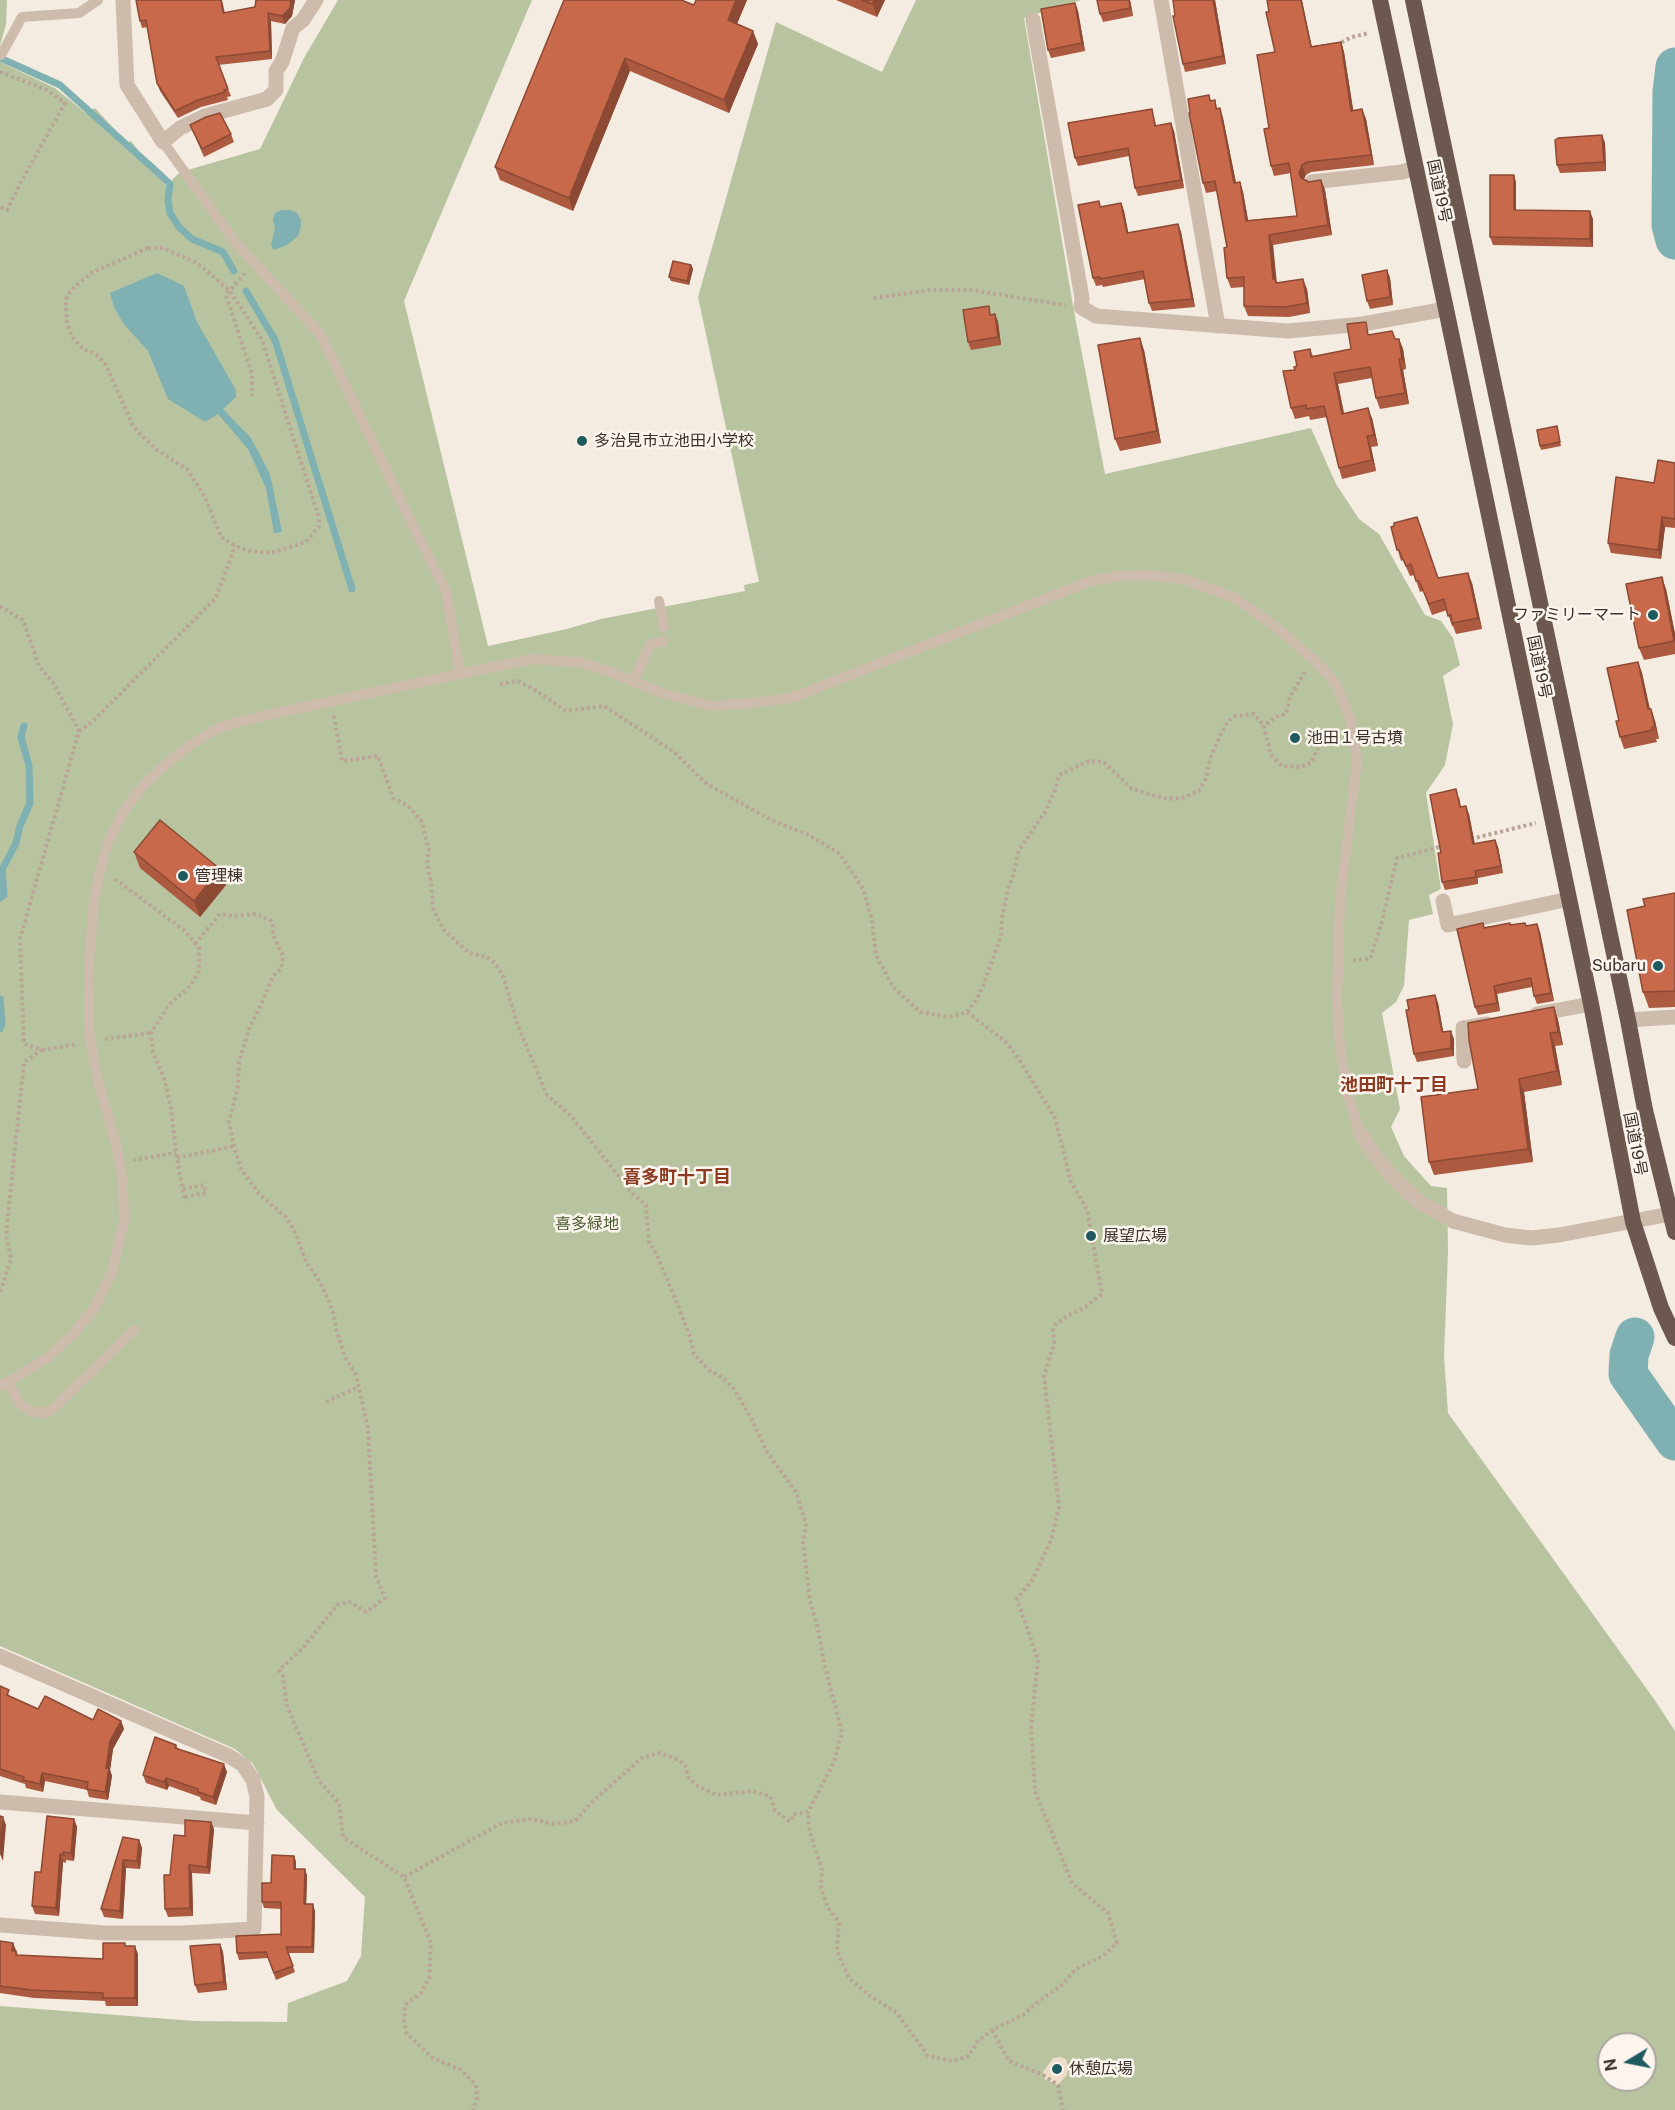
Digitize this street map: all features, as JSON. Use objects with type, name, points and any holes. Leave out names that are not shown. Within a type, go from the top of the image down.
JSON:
[{"type":"highway","name":"国道19号","points":[[1380,0],[1591,1004],[1633,1222],[1661,1308],[1675,1338]]},
{"type":"highway","name":"国道19号","points":[[1413,0],[1645,1110],[1675,1232]]},
{"type":"street","points":[[123,0],[127,85],[163,142],[180,128],[205,116],[267,99],[276,90],[276,71],[282,62],[293,28],[303,20],[316,0]]},
{"type":"street","points":[[1161,0],[1218,326]]},
{"type":"street","points":[[1033,20],[1082,298],[1081,307],[1096,316],[1288,331],[1363,324],[1446,309]]},
{"type":"street","points":[[1312,182],[1402,172],[1415,168]]},
{"type":"street","points":[[1443,901],[1448,925],[1569,899]]},
{"type":"street","points":[[1518,1018],[1591,1004]]},
{"type":"street","points":[[1628,1020],[1675,1017]]},
{"type":"street","points":[[1464,1061],[1463,1028],[1496,1022]]},
{"type":"street","points":[[1360,1133],[1373,1154],[1389,1173],[1419,1202],[1453,1221],[1505,1235],[1531,1238],[1672,1214]]},
{"type":"street","points":[[0,1656],[229,1756],[243,1765],[253,1780],[257,1797],[254,1929],[183,1933],[105,1933],[0,1925]]},
{"type":"street","points":[[0,1802],[256,1823]]},
{"type":"lane","points":[[1,55],[22,17],[79,13],[98,0]]},
{"type":"lane","points":[[163,142],[235,242],[321,335],[446,591],[460,673]]},
{"type":"lane","points":[[134,1330],[51,1411],[41,1413],[30,1411],[4,1384],[50,1356],[94,1309],[111,1275],[124,1222],[123,1182],[116,1144],[98,1081],[89,1031],[88,975],[94,902],[99,875],[108,842],[123,813],[140,789],[160,769],[214,730],[258,717],[533,659],[579,662],[663,693],[711,706],[752,703],[791,698],[1091,581],[1118,576],[1145,575],[1183,579],[1235,598],[1276,627],[1328,674],[1337,686],[1351,722],[1357,761],[1340,900],[1337,1002],[1340,1047],[1348,1096],[1360,1133]]},
{"type":"lane","points":[[659,601],[664,627]]},
{"type":"lane","points":[[633,681],[651,644],[664,640]]},
{"type":"path","points":[[1333,46],[1352,37],[1372,33]]},
{"type":"path","points":[[0,72],[47,90],[65,103],[7,210],[0,207]]},
{"type":"path","points":[[148,248],[163,248],[197,263],[230,291],[262,340],[319,518],[319,526],[306,542],[271,553],[250,551],[235,546],[221,537],[205,497],[187,469],[157,450],[133,426],[106,365],[96,354],[82,349],[72,337],[67,322],[66,299],[80,280],[100,268],[148,248]]},
{"type":"path","points":[[252,396],[252,374],[226,295],[253,262]]},
{"type":"path","points":[[874,298],[932,290],[970,290],[1081,307]]},
{"type":"path","points":[[42,1050],[24,1044],[20,939],[79,731],[93,721],[216,598],[235,546]]},
{"type":"path","points":[[0,606],[23,620],[39,666],[54,684],[79,731]]},
{"type":"path","points":[[1264,726],[1275,717],[1286,714],[1290,697],[1307,669]]},
{"type":"path","points":[[496,685],[518,681],[566,711],[604,706],[674,752],[707,784],[771,820],[809,835],[840,854],[863,889],[872,920],[876,956],[893,987],[920,1012],[949,1017],[967,1012],[983,986],[1001,936],[1008,889],[1019,850],[1045,812],[1059,775],[1089,761],[1104,762],[1132,789],[1167,799],[1182,798],[1199,791],[1206,778],[1211,756],[1228,721],[1236,716],[1254,714],[1264,726],[1271,755],[1282,766],[1301,767],[1311,763],[1318,748]]},
{"type":"path","points":[[334,714],[342,761],[378,756],[393,798],[407,805],[422,822],[429,850],[427,864],[433,908],[443,929],[469,953],[487,957],[495,963],[503,976],[518,1026],[547,1095],[571,1116],[632,1194],[646,1205],[648,1242],[657,1255],[690,1334],[694,1354],[709,1370],[723,1378],[734,1389],[767,1452],[796,1492],[807,1524],[803,1542],[810,1601],[842,1732],[834,1762],[808,1812],[810,1833],[822,1870],[821,1888],[828,1908],[839,1922],[837,1951],[849,1978],[870,1996],[897,2013],[928,2056],[952,2061],[969,2056],[977,2042],[992,2030],[1023,2016],[1063,1984],[1077,1969],[1103,1956],[1117,1943],[1108,1913],[1072,1883],[1035,1791],[1032,1728],[1038,1660],[1017,1599],[1033,1579],[1051,1540],[1059,1507],[1044,1376],[1054,1342],[1053,1330],[1055,1325],[1067,1316],[1084,1308],[1102,1294],[1087,1209],[1071,1182],[1055,1118],[1006,1042],[967,1012]]},
{"type":"path","points":[[1462,841],[1552,819]]},
{"type":"path","points":[[1350,960],[1370,959],[1381,925],[1396,858],[1451,844]]},
{"type":"path","points":[[99,875],[114,879],[123,885],[185,931],[199,948],[200,971],[190,986],[168,1006],[151,1033],[153,1053],[164,1078],[171,1108],[176,1153],[182,1171],[183,1189],[185,1200],[206,1193],[204,1185],[183,1189]]},
{"type":"path","points":[[195,944],[220,914],[232,916],[256,914],[272,921],[274,937],[283,956],[281,969],[273,976],[249,1029],[239,1062],[238,1086],[229,1122],[241,1169],[260,1195],[285,1216],[295,1232],[307,1264],[326,1294],[345,1357],[356,1375],[368,1428],[376,1576],[385,1598],[366,1612],[350,1602],[337,1605],[303,1648],[279,1670],[283,1676],[287,1706],[319,1781],[339,1803],[343,1837],[404,1877],[431,1943],[429,1978],[420,1994],[405,2005],[404,2021],[407,2034],[433,2058],[461,2070],[476,2085],[477,2098],[473,2110]]},
{"type":"path","points":[[105,1039],[151,1033]]},
{"type":"path","points":[[0,1293],[11,1259],[6,1235],[24,1062],[42,1050],[77,1044]]},
{"type":"path","points":[[177,1158],[234,1146]]},
{"type":"path","points":[[133,1160],[176,1153]]},
{"type":"path","points":[[326,1402],[358,1387]]},
{"type":"path","points":[[404,1877],[502,1823],[531,1819],[554,1824],[575,1821],[593,1801],[642,1758],[660,1753],[686,1765],[688,1778],[716,1795],[752,1791],[770,1796],[776,1811],[789,1821],[792,1820],[793,1814],[808,1812]]},
{"type":"path","points":[[992,2030],[1009,2061],[1043,2075],[1058,2085],[1063,2110]]},
{"type":"green space","points":[[0,0],[7,0],[6,25],[0,45]]},
{"type":"green space","name":"喜多緑地","points":[[338,0],[532,0],[404,301],[488,646],[567,629],[601,619],[745,591],[744,585],[759,582],[698,297],[776,22],[882,72],[916,0],[1081,0],[1024,18],[1075,317],[1105,474],[1311,428],[1336,484],[1359,519],[1379,534],[1425,615],[1441,621],[1453,638],[1460,665],[1443,676],[1453,724],[1445,765],[1426,793],[1441,889],[1429,895],[1433,914],[1409,920],[1404,986],[1396,1002],[1382,1013],[1400,1109],[1391,1127],[1404,1156],[1431,1186],[1447,1188],[1448,1252],[1444,1356],[1448,1413],[1675,1731],[1675,2110],[0,2110],[0,2006],[195,2021],[287,2022],[288,2003],[347,1981],[361,1956],[365,1897],[277,1810],[253,1764],[235,1749],[0,1646],[0,62],[55,88],[86,113],[95,108],[127,143],[131,141],[166,186],[178,174],[260,149],[304,58]]},
{"type":"shaded area","name":"休憩広場","points":[[1053,2058],[1066,2059],[1068,2066],[1067,2075],[1058,2085],[1044,2079],[1043,2072]]},
{"type":"water","points":[[281,210],[297,213],[301,226],[298,236],[287,245],[274,250],[271,245],[275,228],[273,219],[275,213]]},
{"type":"water","points":[[157,273],[184,286],[197,322],[236,390],[236,397],[223,409],[251,438],[270,474],[282,532],[274,533],[266,488],[248,449],[218,414],[205,422],[168,399],[148,351],[123,323],[114,307],[110,293]]},
{"type":"building","points":[[136,0],[221,0],[223,13],[255,7],[256,0],[291,0],[290,8],[282,16],[268,13],[270,51],[216,57],[228,89],[175,111],[157,83],[146,20],[140,21]]},
{"type":"building","points":[[564,0],[681,0],[694,5],[696,0],[736,0],[728,20],[753,31],[724,100],[625,58],[569,198],[495,167]]},
{"type":"building","points":[[862,0],[874,0],[873,4]]},
{"type":"building","points":[[1097,0],[1129,0],[1130,8],[1100,14]]},
{"type":"building","points":[[1173,0],[1213,0],[1223,56],[1183,64],[1173,16],[1175,16]]},
{"type":"building","points":[[1267,0],[1301,0],[1311,47],[1341,42],[1351,111],[1362,109],[1371,155],[1307,162],[1302,165],[1299,173],[1301,178],[1309,182],[1321,180],[1328,225],[1269,235],[1273,279],[1276,283],[1303,279],[1307,303],[1286,307],[1244,306],[1244,277],[1227,278],[1224,248],[1227,247],[1215,181],[1203,183],[1188,99],[1209,95],[1210,101],[1215,100],[1216,109],[1220,108],[1234,183],[1240,182],[1246,221],[1297,216],[1289,163],[1271,166],[1264,129],[1269,128],[1257,55],[1275,52],[1266,12],[1269,12]]},
{"type":"building","points":[[1075,3],[1082,43],[1048,50],[1041,9]]},
{"type":"building","points":[[1152,109],[1155,126],[1171,123],[1181,180],[1135,188],[1128,148],[1075,158],[1068,123]]},
{"type":"building","points":[[220,113],[231,134],[202,149],[190,125]]},
{"type":"building","points":[[1602,135],[1604,162],[1557,165],[1555,140],[1558,138]]},
{"type":"building","points":[[1490,175],[1514,175],[1514,210],[1590,211],[1590,239],[1490,237]]},
{"type":"building","points":[[1099,201],[1100,207],[1121,203],[1127,233],[1178,224],[1192,299],[1149,303],[1143,271],[1100,279],[1100,277],[1093,278],[1078,205]]},
{"type":"building","points":[[673,261],[691,265],[687,281],[669,277]]},
{"type":"building","points":[[1387,270],[1390,297],[1367,301],[1362,275]]},
{"type":"building","points":[[989,306],[990,315],[995,314],[998,337],[968,342],[963,310]]},
{"type":"building","points":[[1366,322],[1368,335],[1392,331],[1395,339],[1399,339],[1402,359],[1399,359],[1405,393],[1376,398],[1370,367],[1334,373],[1342,414],[1368,408],[1374,435],[1367,436],[1372,460],[1339,468],[1324,406],[1306,409],[1306,405],[1291,408],[1283,371],[1295,370],[1294,367],[1297,366],[1294,352],[1310,349],[1311,357],[1351,349],[1347,324]]},
{"type":"building","points":[[1140,338],[1157,431],[1115,439],[1098,345]]},
{"type":"building","points":[[1557,426],[1560,442],[1540,446],[1537,430]]},
{"type":"building","points":[[1658,460],[1675,463],[1675,519],[1662,517],[1658,550],[1608,543],[1616,477],[1654,483]]},
{"type":"building","points":[[1417,517],[1438,578],[1468,573],[1478,618],[1452,623],[1444,599],[1429,604],[1419,581],[1416,581],[1411,564],[1406,566],[1397,550],[1391,527],[1394,523]]},
{"type":"building","name":"ファミリーマート","points":[[1662,577],[1674,641],[1639,648],[1626,584]]},
{"type":"building","points":[[1638,662],[1648,709],[1651,709],[1655,727],[1652,727],[1653,730],[1620,737],[1616,721],[1619,721],[1607,668]]},
{"type":"building","points":[[1456,789],[1460,807],[1466,806],[1473,844],[1495,840],[1501,866],[1475,871],[1476,877],[1442,882],[1438,853],[1441,853],[1430,795]]},
{"type":"building","name":"管理棟","points":[[160,820],[220,869],[194,901],[134,852]]},
{"type":"building","name":"Subaru","points":[[1675,893],[1675,991],[1643,992],[1627,910],[1645,906],[1643,899]]},
{"type":"building","points":[[1483,923],[1484,928],[1510,923],[1510,925],[1525,923],[1526,926],[1537,924],[1551,993],[1534,996],[1531,978],[1494,986],[1497,1003],[1475,1007],[1457,929]]},
{"type":"building","points":[[1435,995],[1442,1032],[1451,1031],[1451,1048],[1414,1054],[1406,1010],[1409,1010],[1407,1000]]},
{"type":"building","points":[[1554,1007],[1558,1032],[1550,1033],[1557,1071],[1519,1079],[1528,1149],[1429,1162],[1421,1097],[1478,1089],[1468,1023]]},
{"type":"building","points":[[0,1686],[9,1690],[7,1695],[38,1709],[45,1696],[93,1720],[98,1709],[121,1721],[110,1741],[105,1792],[87,1789],[88,1782],[42,1773],[40,1784],[23,1780],[24,1777],[0,1769]]},
{"type":"building","points":[[155,1737],[176,1745],[175,1748],[224,1764],[213,1797],[166,1778],[164,1782],[143,1775]]},
{"type":"building","points":[[0,1816],[3,1817],[0,1852]]},
{"type":"building","points":[[47,1816],[74,1819],[71,1853],[60,1854],[56,1908],[32,1906],[35,1872],[41,1872]]},
{"type":"building","points":[[185,1820],[211,1822],[207,1867],[189,1865],[190,1908],[165,1909],[164,1875],[170,1875],[174,1835],[185,1836]]},
{"type":"building","points":[[123,1837],[139,1840],[137,1861],[123,1860],[120,1911],[101,1909]]},
{"type":"building","points":[[272,1855],[294,1856],[294,1869],[305,1869],[304,1904],[313,1904],[312,1947],[286,1947],[293,1966],[274,1973],[266,1952],[237,1953],[236,1936],[281,1934],[281,1902],[262,1902],[262,1883],[271,1883]]},
{"type":"building","points":[[0,1941],[13,1943],[12,1951],[16,1951],[16,1955],[103,1959],[103,1943],[125,1943],[125,1946],[135,1946],[135,1998],[103,1998],[103,1993],[31,1990],[0,1986]]},
{"type":"building","points":[[220,1944],[224,1982],[195,1985],[190,1946]]},
{"type":"waterway","points":[[0,58],[60,85],[155,170],[170,184],[168,200],[170,213],[179,227],[192,239],[223,252],[234,271]]},
{"type":"waterway","points":[[1675,67],[1672,92],[1671,225],[1675,240]]},
{"type":"waterway","points":[[246,291],[275,340],[352,589]]},
{"type":"waterway","points":[[0,898],[4,895],[2,870],[16,843],[20,826],[30,803],[29,766],[21,737],[24,726]]},
{"type":"waterway","points":[[0,999],[2,1023],[0,1029]]},
{"type":"waterway","points":[[1635,1337],[1629,1355],[1628,1374],[1675,1441]]},
{"type":"place","name":"多治見市立池田小学校","points":[[582,441]]},
{"type":"place","name":"ファミリーマート","points":[[1653,615]]},
{"type":"place","name":"池田１号古墳","points":[[1295,738]]},
{"type":"place","name":"管理棟","points":[[183,876]]},
{"type":"place","name":"Subaru","points":[[1658,966]]},
{"type":"place","name":"展望広場","points":[[1091,1236]]},
{"type":"place","name":"休憩広場","points":[[1057,2069]]},
{"type":"district","name":"池田町十丁目","points":[[1394,1085]]},
{"type":"district","name":"喜多町十丁目","points":[[677,1177]]}]
